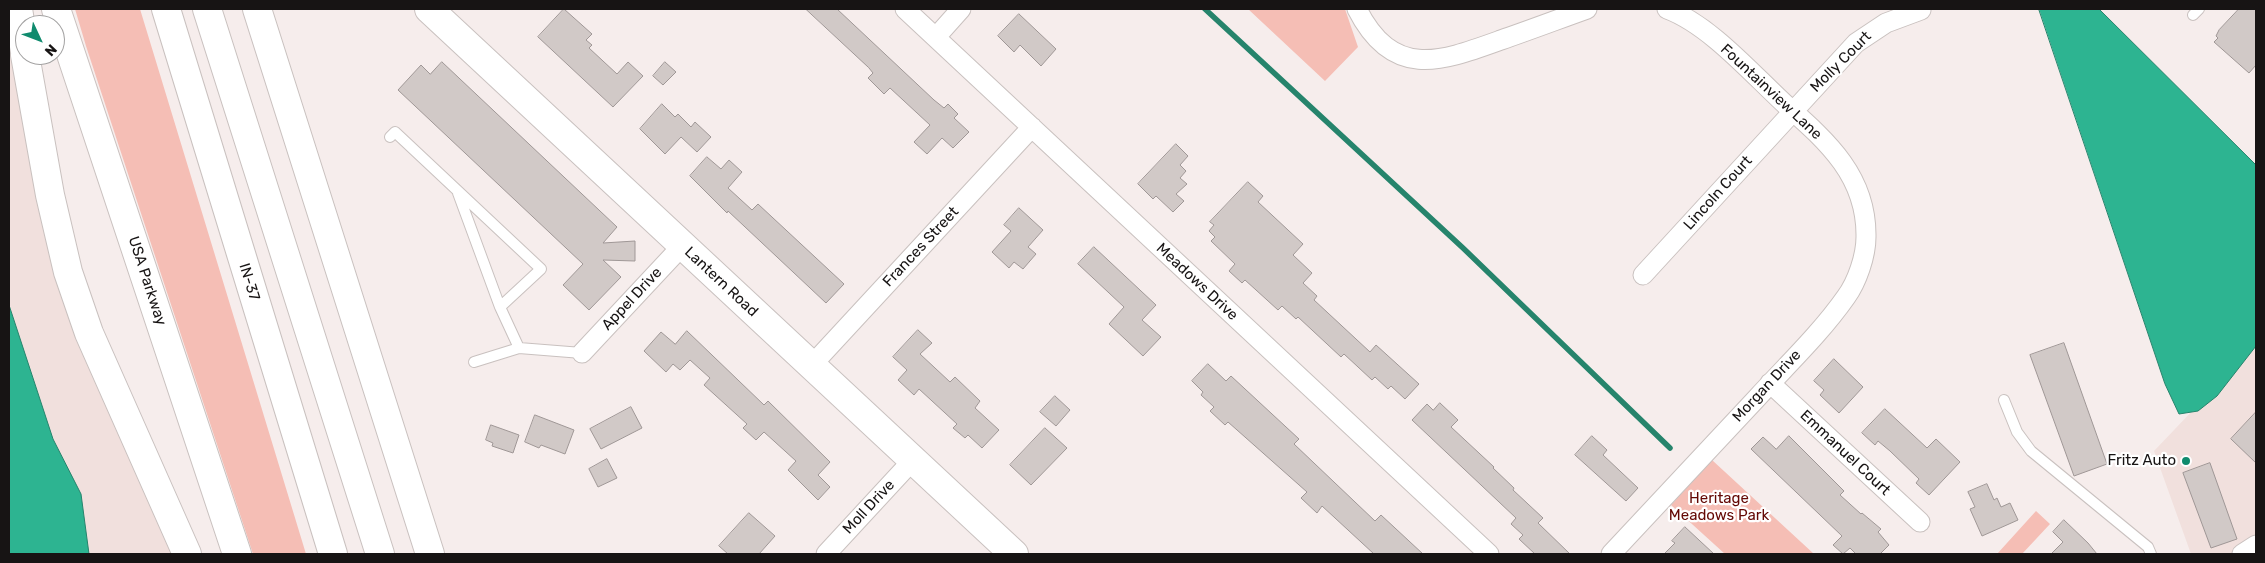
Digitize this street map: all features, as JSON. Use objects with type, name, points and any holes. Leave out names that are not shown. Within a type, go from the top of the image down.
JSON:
[{"type":"main road","name":"USA Parkway","points":[[56,9],[237,554]]},
{"type":"main road","name":"IN-37","points":[[166,9],[334,554]]},
{"type":"main road","points":[[206,9],[380,554]]},
{"type":"main road","points":[[257,9],[431,554]]},
{"type":"main road","name":"Lantern Road","points":[[429,9],[1014,554]]},
{"type":"main road","points":[[27,65],[50,195],[68,272],[88,333],[187,554]]},
{"type":"street","name":"Meadows Drive","points":[[906,9],[1489,554]]},
{"type":"street","points":[[936,37],[961,9]]},
{"type":"street","points":[[1357,9],[1376,39],[1385,46],[1410,58],[1426,61],[1455,56],[1541,17],[1588,9]]},
{"type":"street","name":"Fountainview Lane","points":[[1677,10],[1703,29],[1837,154],[1848,168],[1859,192]]},
{"type":"street","name":"Molly Court","points":[[1793,111],[1856,42],[1886,23],[1921,10]]},
{"type":"street","name":"Lincoln Court","points":[[1644,275],[1793,111]]},
{"type":"street","name":"Frances Street","points":[[811,366],[1032,127]]},
{"type":"street","name":"Morgan Drive","points":[[1611,554],[1770,383],[1847,296],[1860,269],[1866,238],[1864,213],[1859,192]]},
{"type":"street","name":"Appel Drive","points":[[582,352],[682,246]]},
{"type":"street","name":"Emmanuel Court","points":[[1770,383],[1920,522]]},
{"type":"street","name":"Moll Drive","points":[[826,554],[912,461]]},
{"type":"street","points":[[2242,554],[2256,545]]},
{"type":"lane","points":[[390,137],[395,132],[541,269],[500,307]]},
{"type":"lane","points":[[457,191],[500,307],[519,348]]},
{"type":"lane","points":[[474,362],[519,348],[582,352]]},
{"type":"lane","points":[[2004,400],[2017,432],[2032,452],[2148,547],[2151,554]]},
{"type":"shaded area","points":[[2039,9],[2099,9],[2256,165],[2256,346],[2217,396],[2198,411],[2179,414],[2165,384]]},
{"type":"shaded area","points":[[9,38],[72,325],[172,554],[9,554]]},
{"type":"shaded area","points":[[9,305],[53,439],[81,494],[89,554],[9,554]]},
{"type":"shaded area","points":[[2256,344],[2256,554],[2191,554],[2154,451]]},
{"type":"green space","points":[[75,9],[140,9],[306,554],[253,554]]},
{"type":"green space","points":[[1248,9],[1345,9],[1358,47],[1325,81]]},
{"type":"green space","name":"Heritage Meadows Park","points":[[1712,460],[1814,554],[1725,554],[1671,505]]},
{"type":"green space","points":[[2036,511],[2050,524],[2022,554],[1997,554]]},
{"type":"building","points":[[564,9],[592,34],[586,40],[592,45],[589,48],[617,74],[628,62],[643,76],[613,107],[538,37]]},
{"type":"building","points":[[806,9],[837,9],[934,100],[944,108],[948,104],[958,114],[954,118],[969,132],[953,148],[942,138],[927,154],[914,142],[930,125],[890,88],[884,94],[868,78],[873,73],[869,68]]},
{"type":"building","points":[[2239,9],[2256,9],[2256,65],[2249,73],[2214,42],[2218,38],[2216,36],[2219,30]]},
{"type":"building","points":[[1019,14],[1056,49],[1041,66],[1020,45],[1014,52],[998,36]]},
{"type":"building","points":[[442,62],[617,227],[603,243],[635,241],[635,261],[603,260],[621,277],[589,310],[563,285],[583,264],[398,90],[421,65],[430,74]]},
{"type":"building","points":[[665,62],[676,72],[663,85],[653,76]]},
{"type":"building","points":[[662,104],[675,117],[678,114],[691,127],[695,122],[711,137],[697,152],[681,137],[665,154],[640,129]]},
{"type":"building","points":[[1176,144],[1188,156],[1180,165],[1186,171],[1180,178],[1187,184],[1176,194],[1184,201],[1173,212],[1156,196],[1153,199],[1138,184]]},
{"type":"building","points":[[707,157],[721,169],[729,160],[742,172],[728,188],[752,210],[758,204],[844,284],[826,303],[728,211],[727,213],[690,176]]},
{"type":"building","points":[[1248,182],[1263,196],[1258,202],[1303,244],[1293,255],[1312,273],[1303,283],[1317,296],[1314,300],[1370,352],[1376,345],[1419,384],[1405,399],[1391,386],[1388,389],[1375,377],[1372,380],[1344,354],[1341,357],[1298,317],[1296,319],[1282,306],[1278,310],[1245,280],[1242,283],[1229,271],[1235,264],[1211,241],[1215,237],[1209,231],[1214,225],[1210,222]]},
{"type":"building","points":[[1019,208],[1043,230],[1028,247],[1036,254],[1023,269],[1014,262],[1009,268],[992,252],[1011,231],[1004,225]]},
{"type":"building","points":[[1094,247],[1156,305],[1142,320],[1161,337],[1143,356],[1109,324],[1124,307],[1078,264]]},
{"type":"building","points":[[918,330],[932,343],[920,354],[950,382],[955,377],[980,401],[975,408],[999,430],[982,448],[968,435],[965,438],[953,428],[957,424],[919,389],[914,395],[898,380],[907,370],[893,357]]},
{"type":"building","points":[[687,331],[764,405],[768,401],[830,462],[818,475],[830,487],[818,500],[788,470],[796,461],[764,432],[756,440],[743,428],[747,424],[704,385],[710,378],[690,360],[680,370],[673,364],[666,372],[644,351],[661,332],[675,344]]},
{"type":"building","points":[[2064,343],[2107,464],[2074,476],[2030,355]]},
{"type":"building","points":[[1834,359],[1863,387],[1839,413],[1820,395],[1824,390],[1814,381]]},
{"type":"building","points":[[1208,364],[1226,381],[1231,376],[1299,439],[1294,444],[1375,521],[1381,515],[1423,554],[1374,554],[1322,506],[1317,513],[1301,498],[1307,492],[1228,422],[1225,425],[1210,411],[1214,407],[1201,395],[1203,392],[1192,381]]},
{"type":"building","points":[[1055,396],[1070,410],[1056,426],[1040,412]]},
{"type":"building","points":[[1440,403],[1458,420],[1451,427],[1494,467],[1514,488],[1513,490],[1543,518],[1538,523],[1570,554],[1535,554],[1519,539],[1523,535],[1511,524],[1516,518],[1412,420],[1427,404],[1433,410]]},
{"type":"building","points":[[631,407],[642,428],[601,449],[590,429]]},
{"type":"building","points":[[1885,409],[1927,448],[1936,439],[1960,462],[1929,495],[1916,483],[1919,479],[1890,451],[1878,441],[1875,445],[1862,433]]},
{"type":"building","points":[[2256,412],[2256,463],[2231,439]]},
{"type":"building","points":[[535,415],[574,430],[565,454],[541,445],[539,448],[525,442]]},
{"type":"building","points":[[491,425],[519,435],[513,453],[492,446],[493,443],[486,440]]},
{"type":"building","points":[[1045,428],[1067,448],[1031,485],[1010,465]]},
{"type":"building","points":[[1592,436],[1607,450],[1603,455],[1638,488],[1626,501],[1575,455]]},
{"type":"building","points":[[1789,436],[1844,491],[1840,495],[1881,529],[1878,532],[1889,545],[1880,554],[1856,554],[1850,548],[1843,554],[1833,545],[1842,536],[1751,449],[1763,437],[1776,449]]},
{"type":"building","points":[[607,459],[617,478],[598,487],[589,469]]},
{"type":"building","points":[[2210,463],[2237,539],[2211,548],[2183,473]]},
{"type":"building","points":[[1987,484],[1994,500],[1997,498],[2001,507],[2010,503],[2018,520],[1982,536],[1970,509],[1975,507],[1968,492]]},
{"type":"building","points":[[749,513],[775,536],[759,554],[728,554],[719,546]]},
{"type":"building","points":[[2064,520],[2097,554],[2051,554],[2063,542],[2053,532]]},
{"type":"building","points":[[1685,527],[1714,554],[1664,554],[1675,543],[1672,541]]},
{"type":"waterway","points":[[1205,9],[1463,248],[1670,448]]},
{"type":"place","name":"Fritz Auto","points":[[2186,461]]}]
